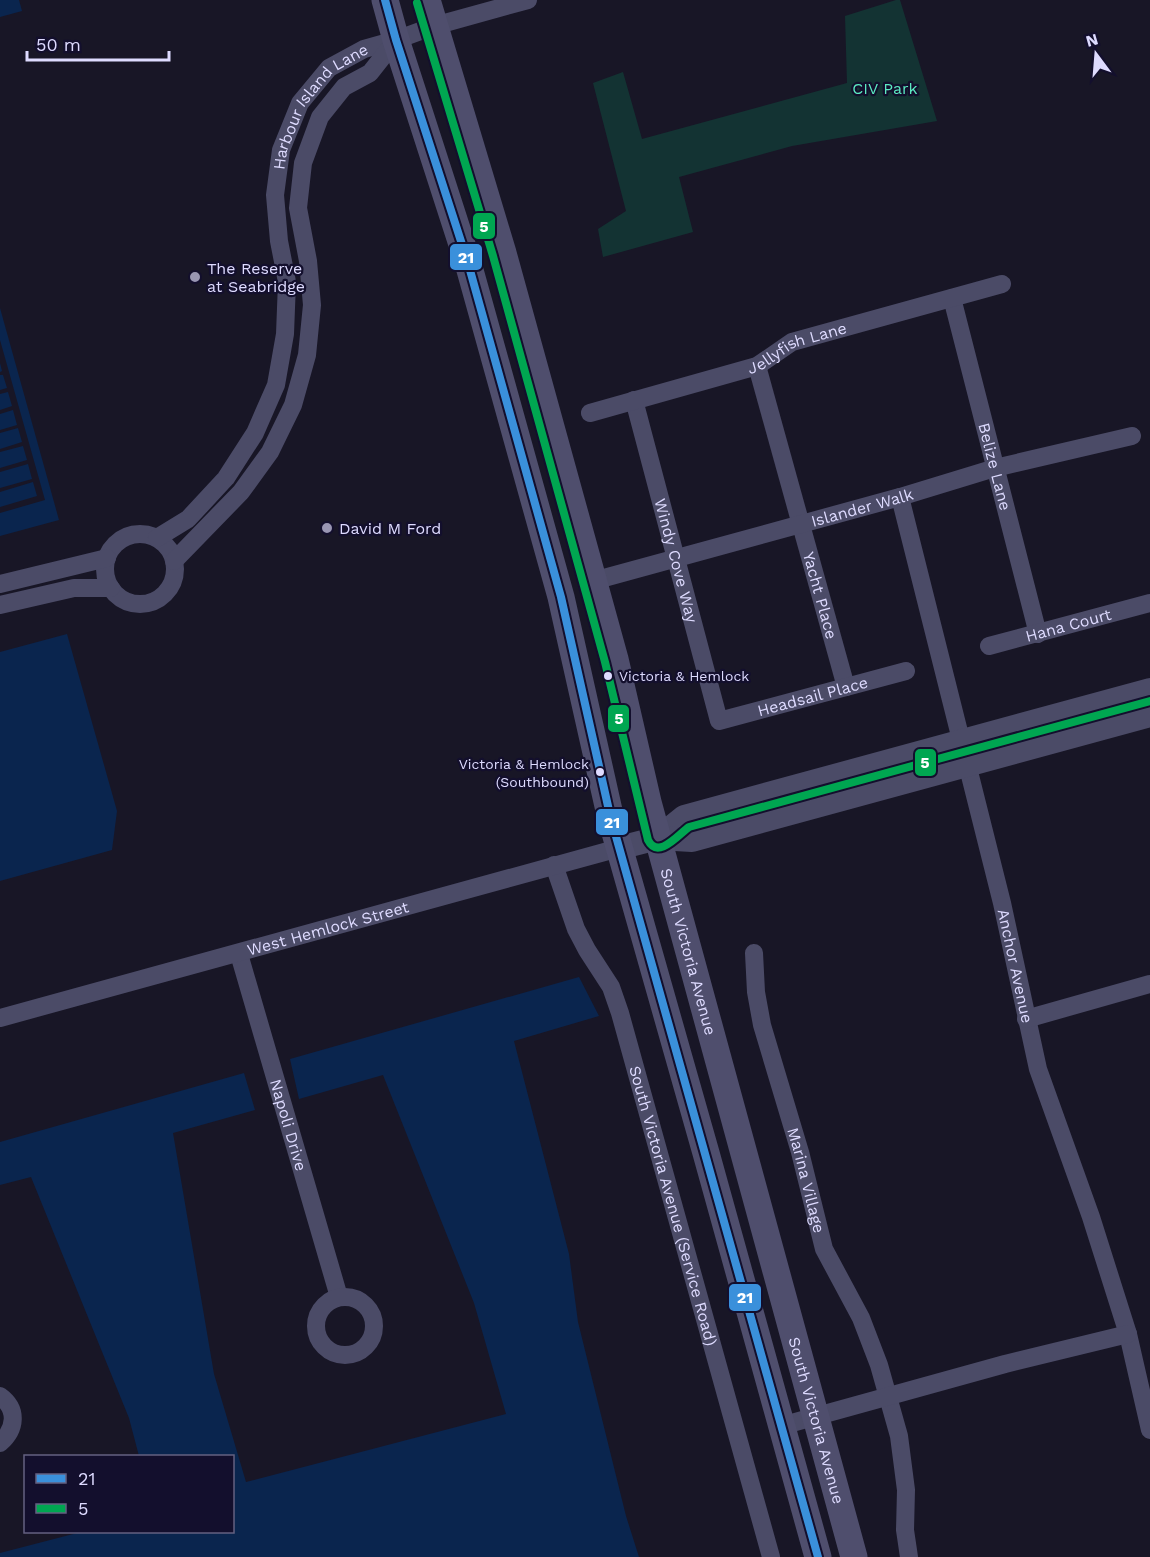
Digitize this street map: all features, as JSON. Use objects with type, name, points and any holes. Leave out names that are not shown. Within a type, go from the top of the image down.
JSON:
[{"type":"main road","points":[[386,0],[396,40],[468,263],[561,597],[619,848],[818,1557]]},
{"type":"main road","name":"South Victoria Avenue","points":[[427,0],[506,264],[615,659],[658,838],[854,1557]]},
{"type":"street","points":[[396,40],[434,26],[528,0]]},
{"type":"street","name":"Harbour Island Lane","points":[[157,538],[188,519],[226,478],[255,434],[276,385],[285,334],[287,282],[279,241],[275,195],[281,150],[300,103],[329,68],[364,49],[396,40]]},
{"type":"street","name":"Harbour Island Lane","points":[[174,561],[241,492],[270,452],[293,405],[307,355],[312,304],[308,261],[298,208],[303,163],[320,117],[344,87],[370,73],[396,40]]},
{"type":"street","name":"Jellyfish Lane","points":[[590,413],[757,366],[792,342],[1002,284]]},
{"type":"street","name":"Belize Lane","points":[[952,298],[1038,634]]},
{"type":"street","name":"Yacht Place","points":[[757,366],[846,687]]},
{"type":"street","name":"Windy Cove Way","points":[[634,400],[719,721]]},
{"type":"street","name":"Islander Walk","points":[[593,581],[995,468],[1132,436]]},
{"type":"street","name":"Anchor Avenue","points":[[900,496],[1002,903],[1038,1069],[1091,1217],[1128,1334],[1150,1430]]},
{"type":"street","points":[[139,534],[157,538],[165,544],[174,561],[173,580],[169,589],[162,596],[152,601],[129,602],[111,588],[105,568],[107,558],[112,548],[120,540],[130,535],[139,534]]},
{"type":"street","points":[[0,584],[107,558]]},
{"type":"street","points":[[0,605],[74,588],[111,588]]},
{"type":"street","name":"Hana Court","points":[[989,646],[1150,603]]},
{"type":"street","name":"Headsail Place","points":[[719,721],[906,671]]},
{"type":"street","name":"West Hemlock Street","points":[[658,838],[684,817],[1150,690]]},
{"type":"street","name":"West Hemlock Street","points":[[0,1018],[239,954],[554,865],[658,838],[692,840],[1150,715]]},
{"type":"street","name":"South Victoria Avenue (Service Road)","points":[[554,865],[576,929],[611,987],[620,1013],[771,1557]]},
{"type":"street","name":"Marina Village","points":[[754,953],[756,992],[762,1025],[800,1152],[824,1249],[861,1318],[889,1398],[899,1436],[906,1490],[905,1530],[909,1557]]},
{"type":"street","name":"Napoli Drive","points":[[239,954],[339,1297]]},
{"type":"street","points":[[1026,1019],[1150,984]]},
{"type":"street","points":[[782,1426],[1005,1364],[1128,1334]]},
{"type":"street","points":[[0,1396],[11,1408],[13,1418],[8,1436],[0,1443]]},
{"type":"green space","name":"CIV Park","points":[[900,0],[937,121],[792,146],[679,177],[693,232],[603,257],[598,229],[626,211],[593,83],[623,72],[642,139],[847,83],[845,16]]},
{"type":"water","points":[[0,0],[19,0],[22,11],[0,17]]},
{"type":"water","points":[[0,308],[59,520],[0,536]]},
{"type":"water","points":[[67,634],[117,811],[112,850],[0,881],[0,652]]},
{"type":"water","points":[[579,977],[599,1016],[514,1041],[569,1254],[578,1322],[626,1516],[639,1557],[0,1557],[0,1553],[77,1533],[234,1533],[234,1455],[139,1455],[129,1418],[31,1177],[0,1185],[0,1142],[244,1073],[255,1110],[173,1133],[214,1374],[246,1482],[506,1414],[474,1303],[383,1075],[299,1099],[290,1059]]},
{"type":"pier","points":[[0,340],[45,500],[0,513],[0,507],[37,496],[33,482],[0,492],[0,488],[32,479],[28,464],[0,472],[0,468],[27,460],[23,446],[0,452],[0,449],[22,442],[18,428],[0,433],[0,430],[17,425],[13,410],[0,414],[0,410],[12,406],[8,392],[0,394],[0,390],[7,388],[3,375],[0,375],[2,371]]},
{"type":"transit line","name":"21","points":[[385,0],[468,263],[561,597],[610,815],[818,1557]]},
{"type":"transit line","name":"5","points":[[417,3],[493,256],[605,662],[648,840],[652,846],[657,848],[668,844],[689,827],[1150,701]]},
{"type":"place","name":"The Reserve at Seabridge","points":[[195,277]]},
{"type":"place","name":"David M Ford","points":[[327,528]]},
{"type":"place","name":"Victoria & Hemlock","points":[[608,676]]},
{"type":"place","name":"Victoria & Hemlock (Southbound)","points":[[600,772]]}]
